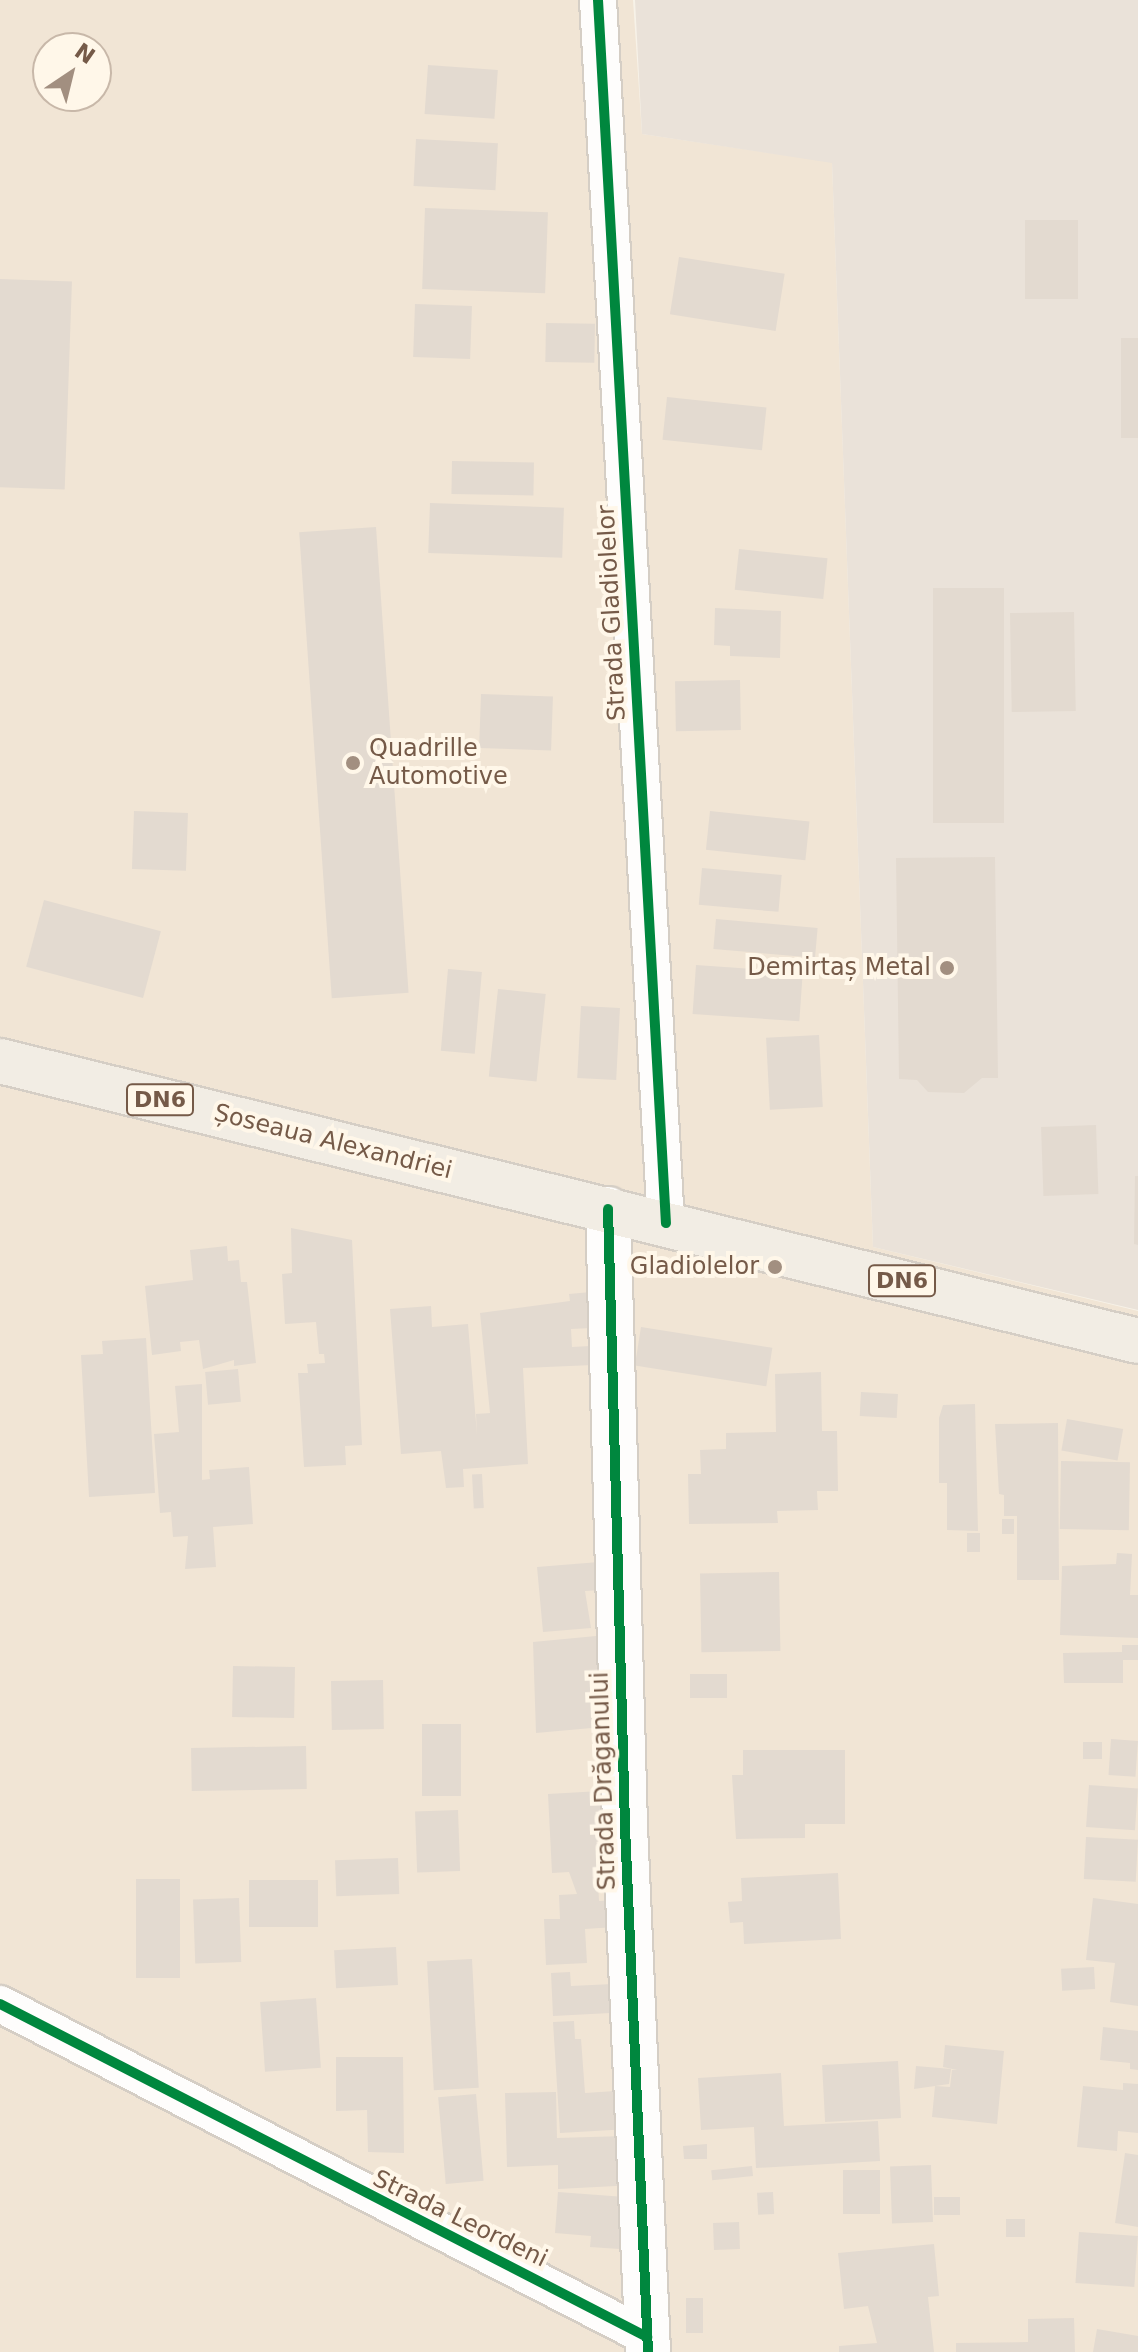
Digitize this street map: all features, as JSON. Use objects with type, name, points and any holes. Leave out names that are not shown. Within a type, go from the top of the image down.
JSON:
[{"type":"main road","name":"Șoseaua Alexandriei","points":[[0,1061],[666,1223]]},
{"type":"main road","name":"DN6","points":[[666,1223],[1138,1341]]},
{"type":"street","name":"Strada Gladiolelor","points":[[598,0],[666,1223]]},
{"type":"street","name":"Strada Drăganului","points":[[608,1209],[625,1827],[648,2344]]},
{"type":"street","name":"Strada Leordeni","points":[[0,2004],[648,2344]]},
{"type":"shaded area","points":[[0,0],[633,0],[642,134],[832,162],[873,1247],[1138,1311],[1138,2352],[0,2352]]},
{"type":"shaded area","points":[[635,0],[1138,0],[1138,1310],[873,1247],[832,163],[642,134]]},
{"type":"building","points":[[428,65],[498,70],[494,119],[425,114]]},
{"type":"building","points":[[416,139],[498,143],[495,190],[414,186]]},
{"type":"building","points":[[425,208],[548,212],[545,293],[422,289]]},
{"type":"building","points":[[1025,220],[1078,220],[1078,299],[1025,299]]},
{"type":"building","points":[[679,257],[785,274],[776,331],[670,314]]},
{"type":"building","points":[[0,279],[72,282],[65,489],[0,487]]},
{"type":"building","points":[[415,304],[472,306],[470,359],[413,357]]},
{"type":"building","points":[[546,323],[595,324],[594,363],[545,362]]},
{"type":"building","points":[[1121,338],[1138,338],[1138,438],[1121,438]]},
{"type":"building","points":[[667,397],[766,407],[762,450],[663,440]]},
{"type":"building","points":[[452,461],[534,462],[533,495],[451,494]]},
{"type":"building","points":[[430,503],[564,508],[562,558],[428,553]]},
{"type":"building","name":"Quadrille Automotive","points":[[376,527],[409,993],[332,998],[299,532]]},
{"type":"building","points":[[739,549],[828,558],[823,599],[735,590]]},
{"type":"building","points":[[933,588],[1004,588],[1004,823],[933,823]]},
{"type":"building","points":[[715,608],[781,611],[780,658],[730,656],[730,646],[714,645]]},
{"type":"building","points":[[1074,612],[1076,711],[1012,712],[1010,613]]},
{"type":"building","points":[[740,680],[741,730],[676,731],[675,681]]},
{"type":"building","points":[[481,694],[553,697],[551,750],[479,748]]},
{"type":"building","points":[[134,811],[188,813],[186,871],[132,869]]},
{"type":"building","points":[[710,811],[809,821],[805,860],[706,850]]},
{"type":"building","name":"Demirtaș Metal","points":[[995,857],[998,1078],[982,1078],[964,1093],[928,1092],[917,1080],[899,1079],[896,858]]},
{"type":"building","points":[[702,868],[782,875],[778,912],[699,905]]},
{"type":"building","points":[[44,900],[161,931],[143,998],[26,967]]},
{"type":"building","points":[[716,919],[818,928],[815,958],[713,949]]},
{"type":"building","points":[[696,965],[803,972],[799,1021],[693,1014]]},
{"type":"building","points":[[448,969],[482,972],[475,1054],[441,1051]]},
{"type":"building","points":[[498,989],[546,994],[537,1082],[489,1077]]},
{"type":"building","points":[[581,1006],[620,1008],[616,1080],[577,1078]]},
{"type":"building","points":[[819,1035],[823,1107],[770,1110],[766,1038]]},
{"type":"building","points":[[1096,1125],[1098,1194],[1043,1196],[1041,1127]]},
{"type":"building","points":[[1135,1176],[1138,1176],[1138,1245],[1134,1244]]},
{"type":"building","points":[[291,1228],[352,1240],[362,1445],[345,1446],[346,1465],[304,1467],[298,1373],[308,1373],[307,1364],[325,1363],[324,1354],[319,1354],[316,1322],[285,1324],[282,1274],[292,1273]]},
{"type":"building","points":[[227,1246],[228,1261],[239,1260],[241,1282],[247,1282],[256,1363],[234,1366],[234,1360],[203,1369],[199,1340],[180,1342],[181,1351],[152,1355],[145,1286],[193,1280],[190,1250]]},
{"type":"building","points":[[591,1292],[592,1328],[571,1329],[572,1347],[591,1346],[593,1365],[523,1368],[528,1464],[463,1469],[464,1487],[446,1488],[441,1451],[401,1454],[390,1309],[431,1306],[432,1327],[468,1324],[477,1435],[476,1414],[490,1413],[480,1313],[570,1301],[569,1294]]},
{"type":"building","points":[[641,1327],[772,1348],[766,1386],[635,1366]]},
{"type":"building","points":[[146,1338],[155,1493],[89,1497],[81,1355],[103,1354],[102,1341]]},
{"type":"building","points":[[238,1369],[241,1402],[208,1405],[205,1372]]},
{"type":"building","points":[[821,1372],[822,1431],[837,1431],[838,1491],[817,1491],[818,1510],[777,1511],[778,1523],[689,1524],[688,1474],[701,1474],[700,1450],[726,1449],[726,1433],[776,1432],[775,1374]]},
{"type":"building","points":[[202,1384],[202,1480],[210,1479],[209,1470],[249,1467],[253,1524],[213,1527],[216,1567],[185,1569],[188,1536],[173,1537],[171,1512],[160,1513],[154,1434],[179,1432],[175,1386]]},
{"type":"building","points":[[861,1392],[898,1394],[897,1418],[860,1416]]},
{"type":"building","points":[[975,1404],[978,1531],[947,1530],[947,1483],[939,1483],[939,1418],[943,1405]]},
{"type":"building","points":[[1067,1419],[1123,1429],[1118,1460],[1061,1451]]},
{"type":"building","points":[[1058,1423],[1059,1580],[1017,1580],[1017,1516],[1004,1516],[1004,1495],[999,1494],[995,1424]]},
{"type":"building","points":[[1061,1461],[1130,1462],[1129,1530],[1060,1529]]},
{"type":"building","points":[[482,1474],[484,1508],[474,1508],[472,1475]]},
{"type":"building","points":[[1002,1519],[1014,1519],[1014,1534],[1002,1534]]},
{"type":"building","points":[[967,1533],[980,1533],[980,1552],[967,1552]]},
{"type":"building","points":[[1117,1553],[1132,1554],[1130,1595],[1138,1595],[1138,1638],[1060,1635],[1062,1566],[1116,1564]]},
{"type":"building","points":[[599,1562],[602,1590],[585,1591],[591,1628],[543,1632],[537,1567]]},
{"type":"building","points":[[779,1572],[780,1651],[701,1652],[700,1573]]},
{"type":"building","points":[[596,1636],[597,1643],[606,1642],[614,1726],[536,1733],[533,1642]]},
{"type":"building","points":[[1122,1645],[1138,1645],[1138,1660],[1123,1660],[1123,1683],[1064,1683],[1063,1653],[1122,1652]]},
{"type":"building","points":[[233,1666],[295,1667],[294,1718],[232,1717]]},
{"type":"building","points":[[690,1674],[727,1674],[727,1698],[690,1698]]},
{"type":"building","points":[[383,1680],[384,1729],[332,1730],[331,1681]]},
{"type":"building","points":[[422,1724],[461,1724],[461,1796],[422,1796]]},
{"type":"building","points":[[1111,1739],[1138,1741],[1135,1777],[1108,1775]]},
{"type":"building","points":[[1083,1742],[1102,1742],[1102,1759],[1083,1759]]},
{"type":"building","points":[[306,1746],[307,1789],[192,1791],[191,1748]]},
{"type":"building","points":[[743,1750],[845,1750],[845,1824],[805,1824],[805,1838],[736,1839],[732,1775],[743,1775]]},
{"type":"building","points":[[1089,1785],[1138,1788],[1135,1830],[1086,1827]]},
{"type":"building","points":[[618,1790],[614,1880],[598,1881],[599,1901],[614,1900],[615,1927],[585,1929],[587,1963],[546,1965],[544,1919],[560,1919],[559,1895],[577,1894],[569,1872],[552,1873],[548,1794]]},
{"type":"building","points":[[458,1810],[460,1871],[417,1872],[415,1812]]},
{"type":"building","points":[[1086,1837],[1138,1840],[1136,1882],[1084,1879]]},
{"type":"building","points":[[398,1858],[399,1894],[336,1896],[335,1860]]},
{"type":"building","points":[[838,1873],[841,1939],[744,1944],[743,1922],[730,1923],[728,1902],[742,1901],[741,1878]]},
{"type":"building","points":[[136,1879],[180,1879],[180,1978],[136,1978]]},
{"type":"building","points":[[249,1880],[318,1880],[318,1927],[249,1927]]},
{"type":"building","points":[[239,1898],[241,1962],[195,1964],[193,1900]]},
{"type":"building","points":[[1093,1898],[1138,1904],[1138,2006],[1110,2002],[1115,1963],[1086,1960]]},
{"type":"building","points":[[396,1947],[398,1985],[336,1988],[334,1950]]},
{"type":"building","points":[[472,1959],[479,2088],[434,2090],[427,1961]]},
{"type":"building","points":[[1094,1967],[1095,1989],[1062,1991],[1061,1969]]},
{"type":"building","points":[[570,1972],[571,1986],[613,1984],[629,2012],[553,2016],[551,1973]]},
{"type":"building","points":[[316,1998],[321,2068],[265,2072],[260,2002]]},
{"type":"building","points":[[574,2021],[575,2039],[581,2039],[585,2093],[615,2091],[629,2129],[560,2133],[553,2022]]},
{"type":"building","points":[[1103,2027],[1138,2031],[1138,2070],[1130,2069],[1130,2063],[1100,2060]]},
{"type":"building","points":[[945,2045],[1004,2051],[997,2124],[932,2117],[935,2086],[950,2087],[952,2070],[957,2070],[943,2067]]},
{"type":"building","points":[[336,2057],[403,2057],[404,2153],[368,2152],[367,2110],[336,2111]]},
{"type":"building","points":[[898,2061],[901,2118],[825,2122],[822,2065]]},
{"type":"building","points":[[916,2066],[951,2069],[949,2084],[914,2089]]},
{"type":"building","points":[[781,2073],[784,2126],[878,2121],[880,2161],[756,2168],[754,2127],[701,2130],[698,2078]]},
{"type":"building","points":[[1123,2083],[1138,2084],[1138,2133],[1118,2131],[1117,2151],[1077,2147],[1083,2086],[1123,2090]]},
{"type":"building","points":[[556,2092],[557,2138],[625,2136],[635,2185],[558,2189],[558,2165],[507,2167],[505,2093]]},
{"type":"building","points":[[476,2094],[484,2181],[446,2184],[438,2097]]},
{"type":"building","points":[[707,2144],[707,2159],[684,2159],[683,2146]]},
{"type":"building","points":[[1125,2153],[1138,2155],[1138,2227],[1115,2223]]},
{"type":"building","points":[[931,2165],[933,2222],[892,2223],[890,2166]]},
{"type":"building","points":[[752,2166],[753,2176],[712,2180],[711,2170]]},
{"type":"building","points":[[843,2170],[880,2170],[880,2214],[843,2214]]},
{"type":"building","points":[[558,2192],[638,2198],[634,2250],[590,2247],[591,2236],[555,2233]]},
{"type":"building","points":[[773,2192],[774,2214],[758,2215],[757,2193]]},
{"type":"building","points":[[934,2197],[960,2197],[960,2215],[934,2215]]},
{"type":"building","points":[[1006,2219],[1025,2219],[1025,2237],[1006,2237]]},
{"type":"building","points":[[739,2222],[740,2249],[714,2250],[713,2223]]},
{"type":"building","points":[[1079,2232],[1138,2236],[1134,2287],[1075,2283]]},
{"type":"building","points":[[934,2244],[939,2296],[928,2297],[934,2352],[839,2352],[839,2346],[877,2343],[868,2306],[844,2309],[838,2253]]},
{"type":"building","points":[[686,2298],[703,2298],[703,2333],[686,2333]]},
{"type":"building","points":[[1074,2318],[1075,2352],[956,2352],[956,2343],[1028,2342],[1028,2319]]},
{"type":"building","points":[[1097,2329],[1138,2336],[1138,2352],[1093,2352]]},
{"type":"cycle path","points":[[598,0],[666,1223]]},
{"type":"cycle path","points":[[608,1209],[625,1827],[648,2352]]},
{"type":"cycle path","points":[[0,2004],[647,2337]]},
{"type":"place","name":"Quadrille Automotive","points":[[353,763]]},
{"type":"place","name":"Demirtaș Metal","points":[[947,968]]},
{"type":"place","name":"Gladiolelor","points":[[775,1267]]}]
